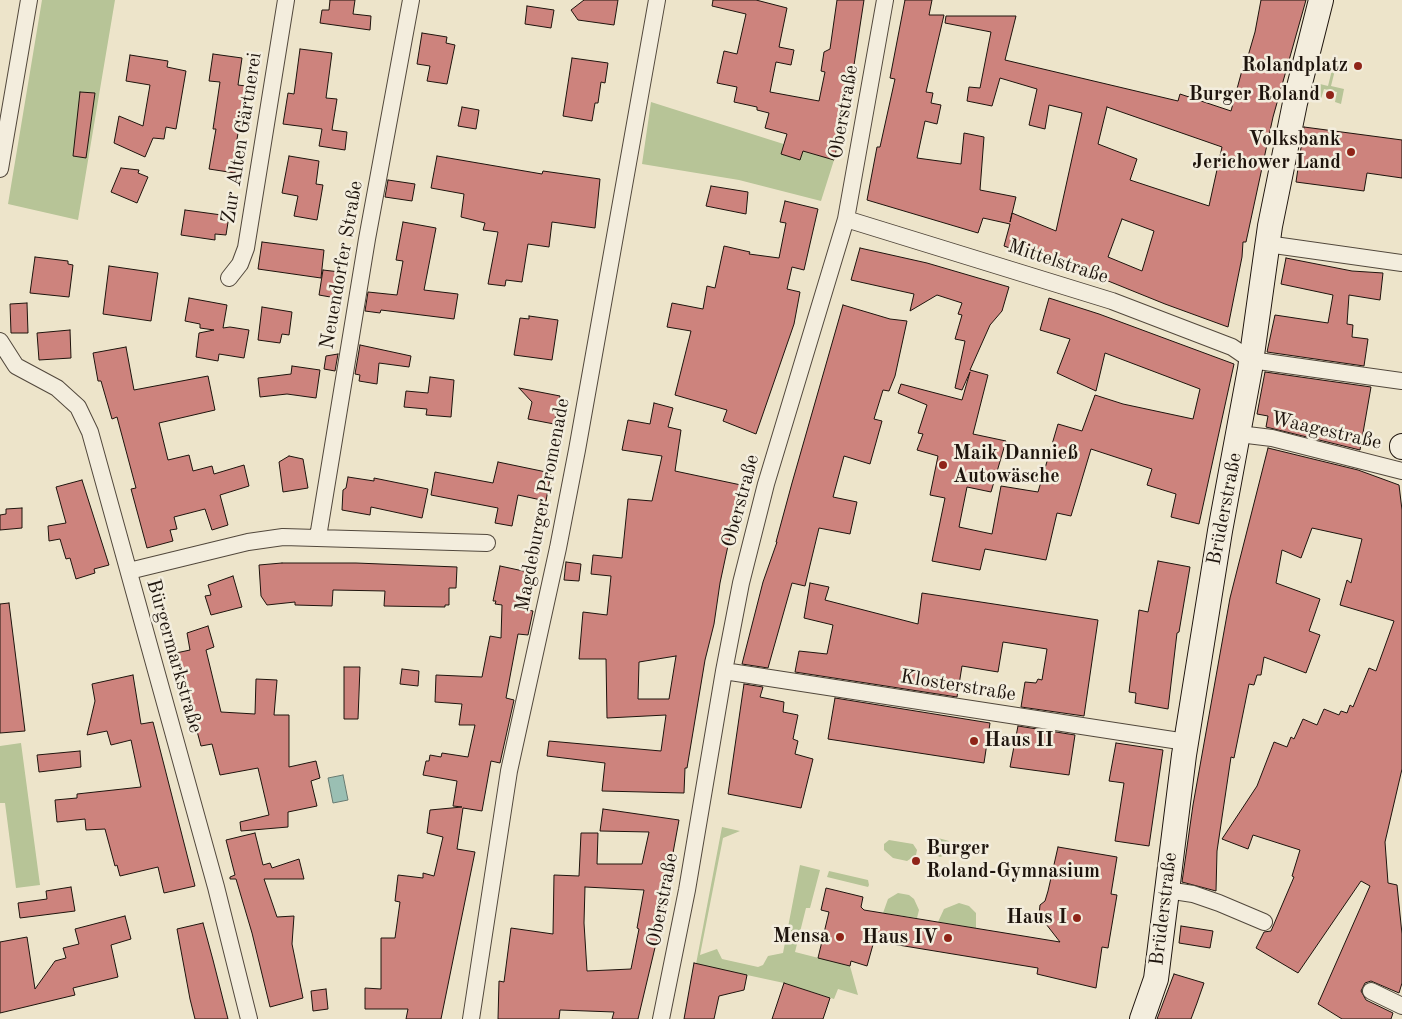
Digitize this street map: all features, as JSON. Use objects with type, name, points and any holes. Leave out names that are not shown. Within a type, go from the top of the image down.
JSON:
[{"type":"street","points":[[0,169],[29,0]]},
{"type":"street","name":"Zur Alten Gärtnerei","points":[[229,278],[240,264],[246,248],[286,0]]},
{"type":"street","name":"Neuendorfer Straße","points":[[318,537],[367,239],[411,0]]},
{"type":"street","name":"Magdeburger Promenade","points":[[471,1019],[509,771],[572,477],[657,0]]},
{"type":"street","name":"Oberstraße","points":[[660,1019],[688,884],[724,671],[756,523],[846,219],[885,0]]},
{"type":"street","name":"Brüderstraße","points":[[1142,1019],[1156,979],[1186,742],[1220,531],[1239,434],[1267,244],[1295,103],[1321,0]]},
{"type":"street","name":"Mittelstraße","points":[[846,219],[1112,301],[1232,347],[1251,360]]},
{"type":"street","points":[[1267,244],[1402,263]]},
{"type":"street","name":"Bürgermarkstraße","points":[[0,341],[16,366],[57,388],[78,407],[90,432],[216,887],[249,1019]]},
{"type":"street","points":[[1251,360],[1402,381]]},
{"type":"street","name":"Waagestraße","points":[[1239,434],[1272,438],[1402,470]]},
{"type":"street","points":[[129,572],[248,542],[283,537],[487,543]]},
{"type":"street","name":"Klosterstraße","points":[[724,671],[1186,742]]},
{"type":"street","points":[[1167,890],[1219,902],[1264,922]]},
{"type":"street","points":[[1371,992],[1402,1006]]},
{"type":"green space","points":[[42,0],[115,0],[78,220],[8,204]]},
{"type":"green space","points":[[1335,58],[1338,58],[1331,86],[1344,89],[1341,104],[1335,102],[1337,92],[1324,89],[1321,99],[1309,96],[1312,82],[1328,86]]},
{"type":"green space","points":[[651,102],[834,160],[821,201],[739,180],[642,164]]},
{"type":"green space","points":[[21,743],[40,885],[16,888],[5,803],[0,803],[0,746]]},
{"type":"green space","points":[[722,827],[740,831],[723,838],[700,955],[717,949],[722,959],[758,967],[763,965],[768,956],[783,953],[800,865],[820,870],[810,908],[806,908],[795,952],[850,966],[858,995],[838,989],[834,999],[784,983],[696,964]]},
{"type":"green space","points":[[938,838],[949,841],[951,853],[940,857],[927,851],[931,841]]},
{"type":"green space","points":[[889,840],[913,844],[917,850],[916,855],[907,861],[893,858],[884,850],[884,844]]},
{"type":"green space","points":[[829,871],[868,880],[869,885],[868,887],[827,877]]},
{"type":"green space","points":[[898,893],[909,895],[914,899],[919,910],[917,918],[883,913],[888,899]]},
{"type":"green space","points":[[959,903],[969,906],[976,913],[976,928],[938,922],[944,909]]},
{"type":"water","points":[[343,775],[348,800],[333,803],[328,778]]},
{"type":"building","points":[[330,0],[355,0],[353,14],[371,16],[370,30],[320,23],[322,10],[329,10]]},
{"type":"building","points":[[584,0],[618,0],[614,25],[578,20],[571,10]]},
{"type":"building","points":[[713,0],[756,0],[787,8],[779,47],[794,50],[791,65],[776,62],[770,92],[819,101],[825,72],[821,71],[824,52],[830,49],[837,0],[864,0],[852,78],[834,160],[803,151],[800,160],[781,154],[787,134],[765,128],[769,113],[757,110],[757,107],[734,102],[737,87],[717,83],[724,51],[737,54],[746,14],[712,6]]},
{"type":"building","points":[[905,0],[932,0],[929,15],[944,15],[926,92],[933,93],[931,103],[941,105],[937,124],[925,121],[917,158],[961,164],[964,133],[984,137],[980,190],[1016,197],[1012,213],[1056,231],[1082,113],[1049,105],[1045,129],[1029,125],[1037,89],[1000,78],[992,106],[967,101],[969,87],[980,88],[991,32],[945,23],[946,16],[1016,16],[1005,60],[1178,101],[1180,94],[1231,111],[1244,63],[1246,63],[1255,32],[1261,0],[1306,0],[1273,117],[1246,242],[1243,242],[1242,257],[1228,327],[1081,270],[1080,273],[1004,246],[1010,224],[983,218],[978,233],[867,200],[877,147],[880,147],[895,79],[890,78]],"holes":[[[1107,107],[1222,147],[1209,206],[1130,180],[1137,159],[1098,144]],[[1122,219],[1154,231],[1142,271],[1108,257]]]},
{"type":"building","points":[[527,6],[554,10],[551,28],[525,24]]},
{"type":"building","points":[[422,33],[447,37],[446,43],[455,45],[447,84],[427,81],[430,66],[417,64]]},
{"type":"building","points":[[300,49],[332,53],[326,98],[337,99],[332,130],[347,132],[345,150],[319,146],[322,129],[283,124],[288,93],[294,94]]},
{"type":"building","points":[[213,54],[242,58],[238,85],[246,86],[236,145],[239,146],[235,173],[209,169],[216,129],[213,129],[220,82],[209,81]]},
{"type":"building","points":[[130,55],[168,61],[167,67],[186,71],[176,129],[166,127],[164,139],[153,138],[145,157],[114,143],[119,116],[143,126],[150,85],[126,81]]},
{"type":"building","points":[[572,58],[608,63],[605,83],[601,82],[598,103],[595,103],[592,121],[563,116]]},
{"type":"building","points":[[80,92],[95,93],[86,158],[73,156]]},
{"type":"building","points":[[462,107],[479,110],[476,129],[458,126]]},
{"type":"building","name":"Volksbank Jerichower Land","points":[[1304,127],[1402,140],[1402,178],[1367,173],[1364,191],[1296,182]]},
{"type":"building","points":[[289,156],[319,161],[316,184],[323,185],[317,220],[294,216],[298,196],[282,193]]},
{"type":"building","points":[[437,156],[542,174],[543,171],[600,179],[595,228],[552,222],[549,247],[528,244],[522,282],[506,280],[505,286],[488,284],[498,232],[483,230],[485,223],[461,217],[464,194],[431,188]]},
{"type":"building","points":[[121,168],[139,170],[138,173],[148,177],[137,203],[111,192]]},
{"type":"building","points":[[388,180],[415,184],[412,201],[385,197]]},
{"type":"building","points":[[711,186],[748,192],[746,214],[706,206]]},
{"type":"building","points":[[785,201],[818,209],[804,270],[792,267],[787,289],[800,292],[794,324],[756,434],[723,421],[727,410],[675,395],[691,331],[667,327],[672,303],[703,309],[707,286],[715,288],[724,246],[750,252],[749,254],[779,258],[786,223],[780,222]]},
{"type":"building","points":[[185,210],[229,216],[226,235],[215,234],[215,240],[181,235]]},
{"type":"building","points":[[403,222],[436,228],[424,290],[458,294],[454,319],[381,310],[380,313],[365,311],[368,292],[397,295],[403,261],[396,260]]},
{"type":"building","points":[[262,242],[324,250],[321,278],[258,269]]},
{"type":"building","points":[[860,248],[927,263],[1009,287],[1002,311],[990,325],[970,370],[988,375],[973,434],[1006,441],[991,492],[967,487],[959,527],[992,534],[1001,486],[1038,492],[1058,424],[1082,431],[1095,395],[1123,404],[1193,419],[1200,389],[1105,353],[1096,391],[1057,373],[1070,339],[1040,330],[1049,298],[1099,314],[1234,364],[1199,524],[1171,517],[1176,494],[1147,485],[1152,469],[1091,449],[1071,516],[1057,513],[1046,560],[985,549],[980,570],[932,561],[945,498],[930,495],[938,456],[917,450],[923,434],[918,433],[927,405],[898,393],[901,384],[962,400],[970,372],[962,390],[955,388],[965,341],[955,339],[962,315],[958,314],[962,303],[937,295],[910,311],[914,294],[851,280]]},
{"type":"building","points":[[35,257],[68,261],[68,264],[73,265],[69,297],[30,293]]},
{"type":"building","points":[[1286,258],[1352,271],[1383,273],[1380,300],[1349,295],[1347,324],[1353,325],[1352,337],[1368,339],[1364,366],[1267,352],[1275,315],[1328,323],[1333,295],[1281,284]]},
{"type":"building","points":[[109,266],[158,273],[151,321],[103,314]]},
{"type":"building","points":[[323,270],[340,272],[336,298],[319,295]]},
{"type":"building","points":[[189,298],[227,305],[223,328],[230,327],[249,330],[244,358],[219,354],[218,361],[196,357],[199,333],[214,330],[200,328],[200,324],[185,321]]},
{"type":"building","points":[[27,303],[28,333],[11,333],[10,304]]},
{"type":"building","points":[[843,305],[890,319],[907,321],[895,376],[889,391],[883,390],[874,419],[882,421],[870,464],[844,456],[833,497],[857,502],[850,534],[819,528],[805,586],[792,583],[768,668],[742,664],[763,582],[777,542]]},
{"type":"building","points":[[262,307],[292,312],[289,335],[282,334],[280,343],[258,340]]},
{"type":"building","points":[[529,316],[558,320],[552,360],[514,355],[520,318],[529,319]]},
{"type":"building","points":[[70,330],[71,358],[39,360],[37,333]]},
{"type":"building","points":[[360,345],[411,356],[409,367],[379,363],[377,384],[359,381],[360,375],[355,374]]},
{"type":"building","points":[[126,347],[134,390],[208,376],[215,410],[159,423],[168,460],[189,455],[193,471],[212,466],[214,474],[244,465],[249,486],[220,495],[228,525],[212,530],[205,509],[174,517],[177,529],[170,530],[173,541],[147,548],[131,489],[136,488],[117,417],[112,419],[101,381],[98,381],[93,353]]},
{"type":"building","points":[[338,354],[335,371],[324,369],[326,356]]},
{"type":"building","points":[[292,366],[320,370],[316,398],[287,394],[260,397],[258,378],[291,374]]},
{"type":"building","points":[[1265,372],[1371,387],[1360,450],[1266,427],[1268,416],[1257,414]]},
{"type":"building","points":[[430,377],[454,380],[451,417],[426,415],[427,409],[404,407],[406,391],[428,393]]},
{"type":"building","points":[[519,388],[560,396],[554,424],[528,419],[532,402]]},
{"type":"building","points":[[654,403],[673,408],[668,427],[681,430],[675,471],[741,485],[720,583],[714,624],[705,660],[687,768],[685,768],[684,793],[602,791],[605,763],[547,756],[549,741],[661,751],[666,715],[607,718],[606,659],[579,659],[583,612],[607,615],[611,576],[591,574],[593,555],[622,558],[628,499],[652,501],[662,456],[622,450],[628,420],[650,424]],"holes":[[[676,656],[669,699],[638,699],[639,662]]]},
{"type":"building","points":[[1268,448],[1358,470],[1399,485],[1402,510],[1402,769],[1385,842],[1388,883],[1397,885],[1402,934],[1402,983],[1399,993],[1371,981],[1365,983],[1361,991],[1366,1000],[1393,1013],[1391,1019],[1342,1019],[1318,1004],[1370,886],[1361,881],[1298,973],[1256,948],[1264,932],[1271,931],[1294,877],[1292,876],[1300,850],[1253,835],[1248,849],[1222,839],[1257,786],[1274,742],[1287,747],[1291,737],[1294,739],[1303,719],[1317,725],[1324,709],[1339,715],[1341,711],[1347,713],[1350,705],[1353,707],[1369,668],[1376,671],[1394,621],[1340,605],[1347,580],[1351,583],[1362,539],[1312,528],[1301,558],[1282,550],[1276,583],[1320,599],[1309,631],[1320,635],[1306,673],[1264,657],[1261,675],[1257,675],[1254,685],[1249,684],[1234,758],[1231,757],[1217,851],[1216,891],[1182,882],[1193,805],[1230,598]]},
{"type":"building","points":[[289,456],[303,459],[308,488],[283,492],[279,462]]},
{"type":"building","points":[[498,462],[551,473],[546,501],[518,495],[512,526],[495,523],[498,508],[431,495],[435,472],[493,483]]},
{"type":"building","points":[[348,477],[374,481],[374,478],[428,489],[422,518],[371,507],[370,515],[342,510],[343,490],[346,488]]},
{"type":"building","points":[[82,480],[109,565],[94,569],[95,573],[76,579],[70,558],[66,559],[60,539],[49,541],[48,526],[66,523],[56,487]]},
{"type":"building","points":[[22,508],[22,528],[0,530],[0,515],[6,514],[6,509]]},
{"type":"building","points":[[1158,561],[1190,567],[1179,632],[1177,633],[1168,709],[1135,703],[1136,693],[1129,692],[1139,610],[1148,612]]},
{"type":"building","points":[[566,562],[581,564],[579,581],[564,580]]},
{"type":"building","points":[[282,563],[356,563],[457,567],[456,588],[449,588],[449,605],[445,605],[445,607],[384,606],[385,591],[333,590],[332,606],[295,605],[295,602],[267,605],[261,596],[259,565]]},
{"type":"building","points":[[500,566],[528,572],[522,609],[533,611],[528,635],[518,634],[506,698],[514,700],[500,763],[491,761],[482,811],[463,808],[457,849],[475,852],[441,1019],[406,1019],[408,1009],[365,1009],[365,988],[381,989],[381,938],[395,938],[400,902],[395,901],[398,875],[423,878],[423,873],[434,876],[443,837],[427,833],[430,810],[462,807],[453,806],[457,781],[423,775],[426,761],[429,761],[430,755],[441,757],[442,753],[468,757],[475,725],[459,725],[462,704],[435,702],[436,675],[482,677],[490,636],[501,638],[502,605],[495,604],[496,601],[493,601]]},
{"type":"building","points":[[233,576],[242,607],[211,615],[205,596],[211,595],[208,585]]},
{"type":"building","points":[[810,583],[829,587],[825,600],[918,624],[922,593],[1098,620],[1084,716],[1021,707],[1025,682],[1036,683],[1038,679],[1042,680],[1047,649],[1003,642],[998,672],[962,666],[957,697],[795,672],[799,651],[827,654],[833,625],[804,618]]},
{"type":"building","points":[[9,603],[25,731],[0,733],[0,604]]},
{"type":"building","points":[[208,626],[214,647],[206,650],[221,712],[255,714],[256,679],[277,680],[274,715],[289,715],[289,767],[316,761],[320,778],[311,781],[317,806],[288,812],[288,827],[241,831],[240,822],[269,815],[258,768],[220,775],[212,744],[201,746],[176,653],[190,650],[187,633]]},
{"type":"building","points":[[344,667],[360,667],[358,719],[344,719]]},
{"type":"building","points":[[402,669],[419,671],[418,686],[400,684]]},
{"type":"building","points":[[133,675],[141,724],[153,722],[195,886],[164,893],[158,867],[120,876],[117,865],[115,866],[105,829],[86,830],[85,819],[57,822],[55,800],[77,798],[77,794],[141,787],[131,740],[111,745],[107,731],[87,735],[95,701],[92,684]]},
{"type":"building","points":[[744,684],[763,687],[760,697],[784,702],[783,712],[798,715],[793,739],[798,741],[795,754],[813,759],[801,808],[728,794]]},
{"type":"building","points":[[835,698],[990,723],[984,763],[828,739]]},
{"type":"building","points":[[1018,726],[1075,735],[1069,775],[1010,767]]},
{"type":"building","points":[[1116,743],[1163,750],[1149,846],[1115,841],[1124,783],[1109,781]]},
{"type":"building","points":[[80,751],[81,767],[39,772],[37,755]]},
{"type":"building","points":[[603,809],[679,820],[658,935],[638,1019],[612,1019],[614,1012],[560,1010],[559,1019],[498,1019],[499,981],[504,982],[511,928],[553,934],[554,875],[579,876],[581,833],[598,833],[597,864],[642,864],[649,832],[600,831]],"holes":[[[585,887],[644,890],[631,969],[587,971],[584,923]]]},
{"type":"building","points":[[255,833],[263,865],[270,863],[272,868],[299,859],[304,879],[264,879],[277,917],[294,916],[292,944],[303,998],[270,1007],[252,933],[236,879],[230,879],[230,877],[235,875],[226,840]]},
{"type":"building","points":[[1058,847],[1117,857],[1111,894],[1117,895],[1108,948],[1102,947],[1096,988],[1037,974],[1038,968],[874,941],[867,966],[851,961],[850,966],[818,958],[829,912],[821,910],[826,888],[863,897],[861,907],[864,910],[1060,942],[1039,915],[1040,905],[1045,901],[1048,891]]},
{"type":"building","points":[[71,887],[75,911],[20,918],[18,903],[47,899],[46,891]]},
{"type":"building","points":[[125,916],[131,939],[111,945],[118,977],[73,988],[75,995],[0,1013],[0,942],[27,937],[35,989],[55,961],[66,958],[63,948],[79,944],[75,929]]},
{"type":"building","points":[[203,923],[228,1019],[195,1019],[177,929]]},
{"type":"building","points":[[1181,926],[1213,931],[1210,948],[1179,943]]},
{"type":"building","points":[[694,963],[747,975],[744,990],[719,996],[714,1019],[684,1019]]},
{"type":"building","points":[[1174,974],[1204,983],[1191,1019],[1157,1019]]},
{"type":"building","points":[[784,983],[830,998],[823,1019],[772,1019]]},
{"type":"building","points":[[326,989],[328,1009],[313,1011],[311,991]]},
{"type":"place","name":"Rolandplatz","points":[[1358,66]]},
{"type":"place","name":"Burger Roland","points":[[1330,95]]},
{"type":"place","name":"Volksbank Jerichower Land","points":[[1351,152]]},
{"type":"place","name":"Maik Dannieß Autowäsche","points":[[943,465]]},
{"type":"place","name":"Haus II","points":[[974,741]]},
{"type":"place","name":"Burger Roland-Gymnasium","points":[[916,861]]},
{"type":"place","name":"Haus I","points":[[1077,918]]},
{"type":"place","name":"Mensa","points":[[840,937]]},
{"type":"place","name":"Haus IV","points":[[948,938]]}]
